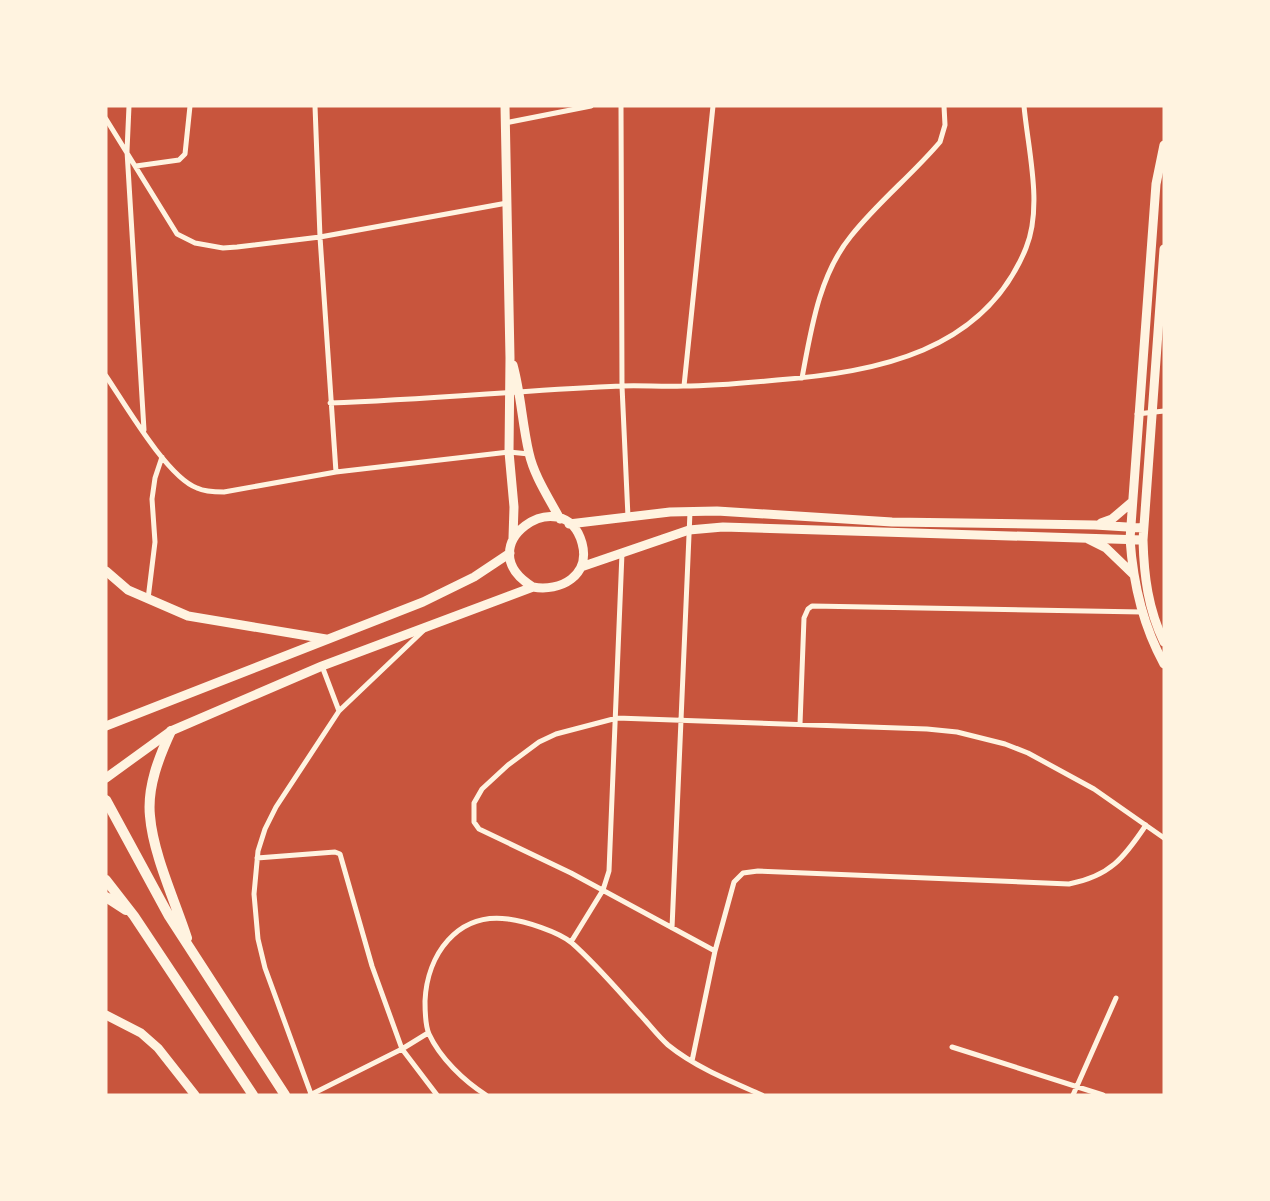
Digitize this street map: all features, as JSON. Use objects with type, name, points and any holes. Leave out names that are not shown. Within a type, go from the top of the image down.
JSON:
[{"type":"main road","points":[[171,731],[159,758],[153,781],[149,814],[152,836],[193,955]]},
{"type":"main road","points":[[106,800],[193,955],[284,1095]]},
{"type":"main road","points":[[106,880],[134,916],[253,1095]]},
{"type":"main road","points":[[106,897],[134,916]]},
{"type":"street","points":[[129,106],[127,151],[144,431]]},
{"type":"street","points":[[136,166],[179,160],[185,154],[190,106]]},
{"type":"street","points":[[315,106],[320,237],[336,472]]},
{"type":"street","points":[[505,106],[510,358],[508,394],[509,452],[514,507],[513,539],[510,553],[516,574],[533,587],[547,590],[561,587],[573,579],[581,567],[584,555],[582,544],[577,533],[569,524],[560,519],[546,517],[532,520],[521,528],[513,539]]},
{"type":"street","points":[[505,123],[591,106]]},
{"type":"street","points":[[621,106],[622,386],[628,517]]},
{"type":"street","points":[[684,386],[713,106]]},
{"type":"street","points":[[802,378],[813,324],[829,272],[851,236],[940,142],[945,125],[944,106]]},
{"type":"street","points":[[330,403],[622,386],[684,386],[802,378],[850,372],[924,351],[971,323],[1000,294],[1022,257],[1032,229],[1034,203],[1024,106]]},
{"type":"street","points":[[106,119],[177,234],[195,244],[223,248],[320,237],[507,203]]},
{"type":"street","points":[[1164,145],[1157,177],[1137,414],[1130,526],[1133,574],[1142,612],[1150,637],[1164,664]]},
{"type":"street","points":[[1164,249],[1144,528],[1145,582],[1149,605],[1164,642]]},
{"type":"street","points":[[510,358],[520,393],[529,454],[539,480],[560,519]]},
{"type":"street","points":[[106,376],[162,457],[196,488],[211,492],[224,492],[336,472],[509,452],[529,454]]},
{"type":"street","points":[[1137,414],[1164,411]]},
{"type":"street","points":[[148,599],[155,542],[152,499],[155,478],[162,457]]},
{"type":"street","points":[[1095,525],[1112,519],[1132,502]]},
{"type":"street","points":[[569,524],[628,517],[717,511],[892,522],[1095,525],[1144,528]]},
{"type":"street","points":[[672,928],[690,512]]},
{"type":"street","points":[[581,567],[689,530],[723,527],[1083,536],[1144,540]]},
{"type":"street","points":[[1083,536],[1106,548],[1133,574]]},
{"type":"street","points":[[106,726],[423,602],[474,577],[510,553]]},
{"type":"street","points":[[571,942],[603,890],[609,871],[617,718],[622,553]]},
{"type":"street","points":[[106,571],[128,590],[168,608],[202,619],[326,639]]},
{"type":"street","points":[[106,778],[171,731],[322,666],[533,587]]},
{"type":"street","points":[[800,724],[804,618],[808,609],[812,606],[1142,612]]},
{"type":"street","points":[[428,626],[339,711],[276,807],[265,829],[256,858],[254,894],[258,939],[266,968],[310,1094],[402,1049],[428,1033]]},
{"type":"street","points":[[322,666],[339,711]]},
{"type":"street","points":[[714,951],[571,873],[479,830],[474,822],[473,814],[474,803],[482,789],[508,765],[539,742],[566,731],[617,718],[927,729],[957,732],[1005,744],[1069,774],[1164,838]]},
{"type":"street","points":[[692,1061],[714,951],[734,882],[743,873],[758,871],[1069,884],[1088,880],[1112,867],[1127,853],[1146,825]]},
{"type":"street","points":[[256,858],[335,852],[340,854],[372,966],[402,1049],[437,1095]]},
{"type":"street","points":[[486,1095],[459,1073],[438,1049],[428,1033],[425,1007],[426,983],[439,950],[452,935],[465,927],[480,922],[507,919],[544,930],[571,942],[666,1043],[692,1061],[762,1095]]},
{"type":"street","points":[[1073,1095],[1116,998]]},
{"type":"street","points":[[106,1015],[141,1033],[158,1048],[195,1095]]},
{"type":"street","points":[[952,1047],[1103,1095]]}]
